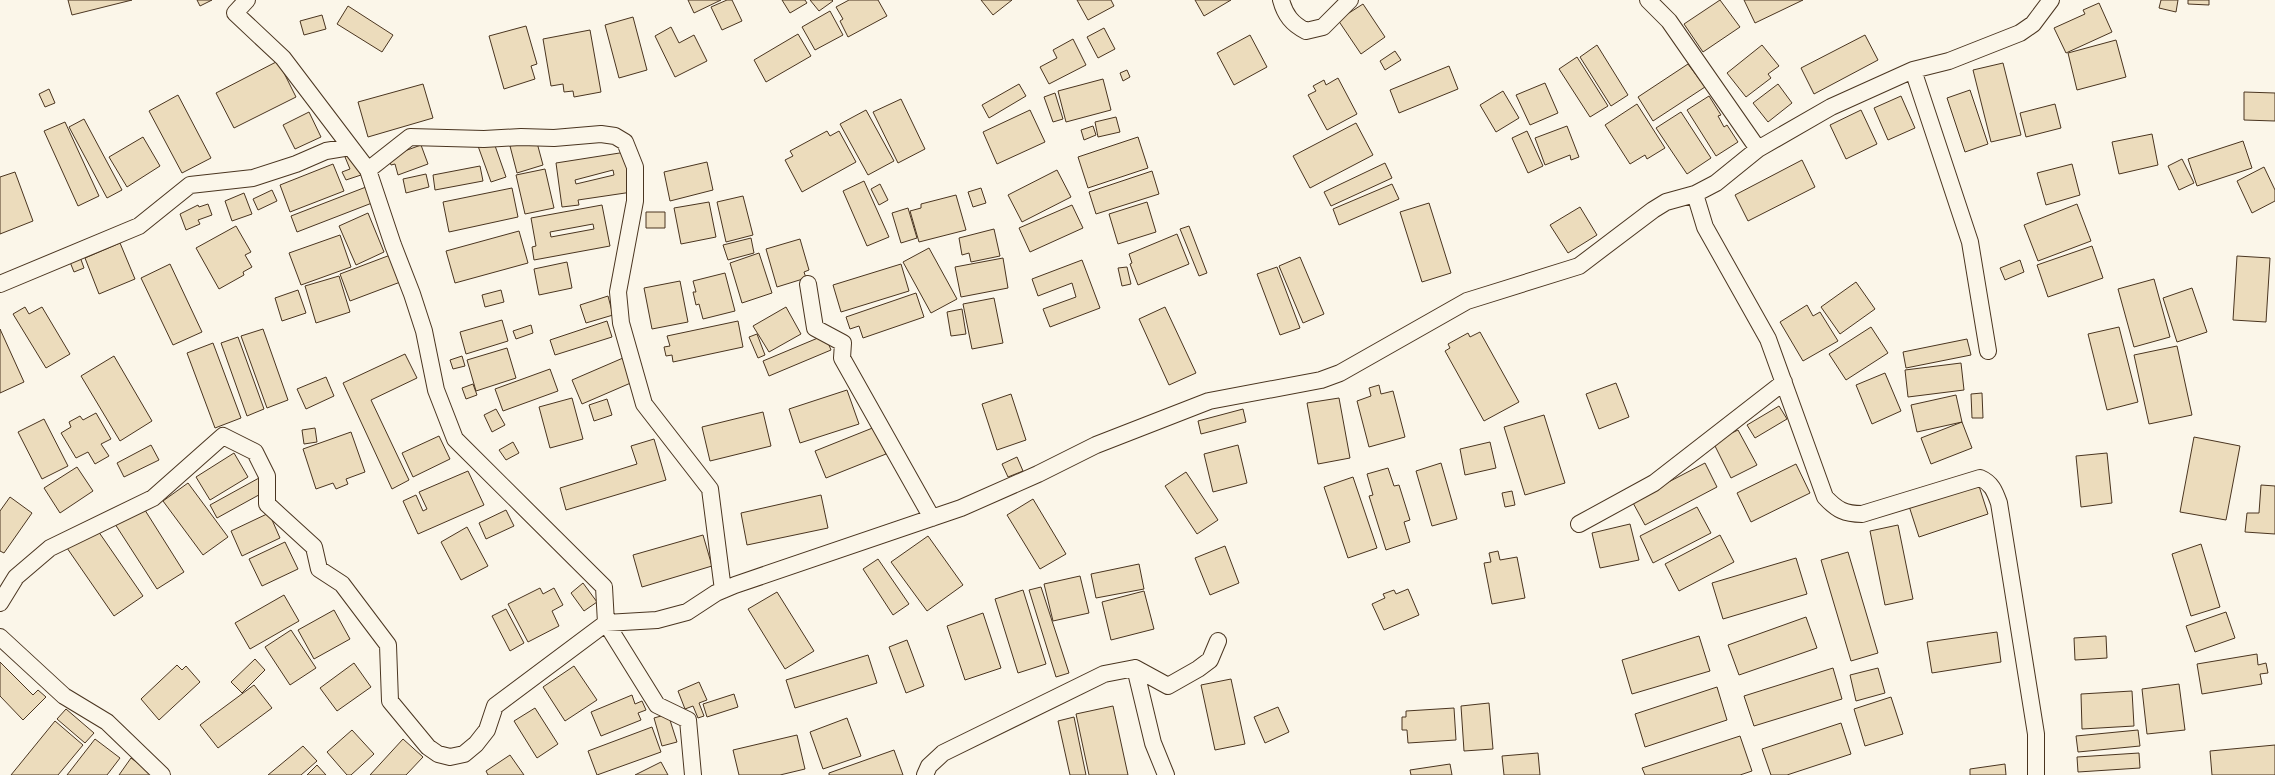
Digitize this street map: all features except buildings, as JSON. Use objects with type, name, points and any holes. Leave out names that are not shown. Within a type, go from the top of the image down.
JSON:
[{"type":"street","points":[[247,0],[235,13],[283,58],[368,170],[393,245],[415,301],[424,331],[436,390],[455,439],[604,587],[606,623],[657,705],[688,720],[693,775]]},
{"type":"street","points":[[1280,0],[1285,14],[1298,27],[1306,32],[1323,27],[1350,0]]},
{"type":"street","points":[[1648,0],[1669,21],[1758,149]]},
{"type":"street","points":[[0,602],[16,577],[50,548],[153,498],[223,436],[255,452],[267,476],[267,504],[314,547],[319,569],[342,584],[388,646],[390,701],[428,747],[438,754],[450,757],[464,754],[476,744],[487,730],[495,706],[606,623],[657,620],[687,612],[723,590],[775,570],[962,508],[1038,474],[1096,445],[1209,401],[1321,380],[1340,373],[1467,301],[1580,266],[1653,210],[1666,202],[1695,194],[1716,183],[1758,149],[1831,107],[1913,70],[1962,56],[2020,33],[2033,24],[2051,0]]},
{"type":"street","points":[[1913,70],[1970,242],[1988,352]]},
{"type":"street","points":[[368,170],[410,137],[484,139],[521,137],[554,138],[601,134],[615,136],[624,142],[635,167],[635,201],[618,292],[621,323],[644,404],[710,489],[723,590]]},
{"type":"street","points":[[0,284],[139,226],[190,185],[253,178],[296,164],[326,151],[350,147]]},
{"type":"street","points":[[1695,194],[1705,227],[1768,339],[1825,497],[1835,508],[1847,514],[1862,514],[1980,478],[1988,481],[1994,489],[1999,503],[2036,734],[2036,775]]},
{"type":"street","points":[[808,284],[815,328],[844,343],[842,358],[932,518]]},
{"type":"street","points":[[1579,524],[1654,483],[1784,382]]},
{"type":"street","points":[[0,636],[5,639],[64,696],[107,722],[162,775]]},
{"type":"street","points":[[925,775],[929,766],[943,754],[983,733],[1018,718],[1048,700],[1104,674],[1135,668],[1168,686],[1198,669],[1210,660],[1218,641]]},
{"type":"street","points":[[1135,668],[1153,743],[1166,775]]}]
